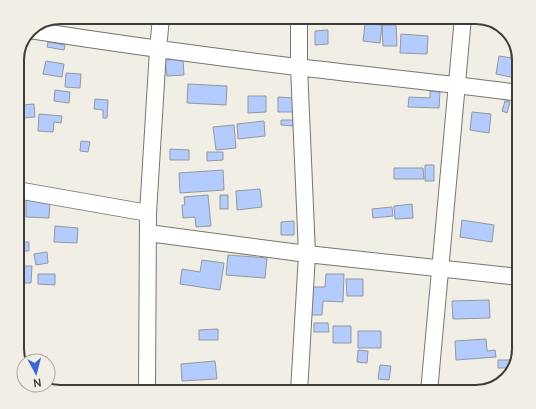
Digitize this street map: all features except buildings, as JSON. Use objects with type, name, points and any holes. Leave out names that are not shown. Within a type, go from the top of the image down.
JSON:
[{"type":"street","points":[[147,385],[148,212],[160,24]]},
{"type":"street","points":[[299,385],[307,254],[299,67],[300,24]]},
{"type":"street","points":[[429,385],[462,24]]},
{"type":"street","points":[[39,31],[158,50],[512,92]]},
{"type":"street","points":[[24,191],[148,212]]},
{"type":"street","points":[[148,233],[307,254],[512,276]]}]
